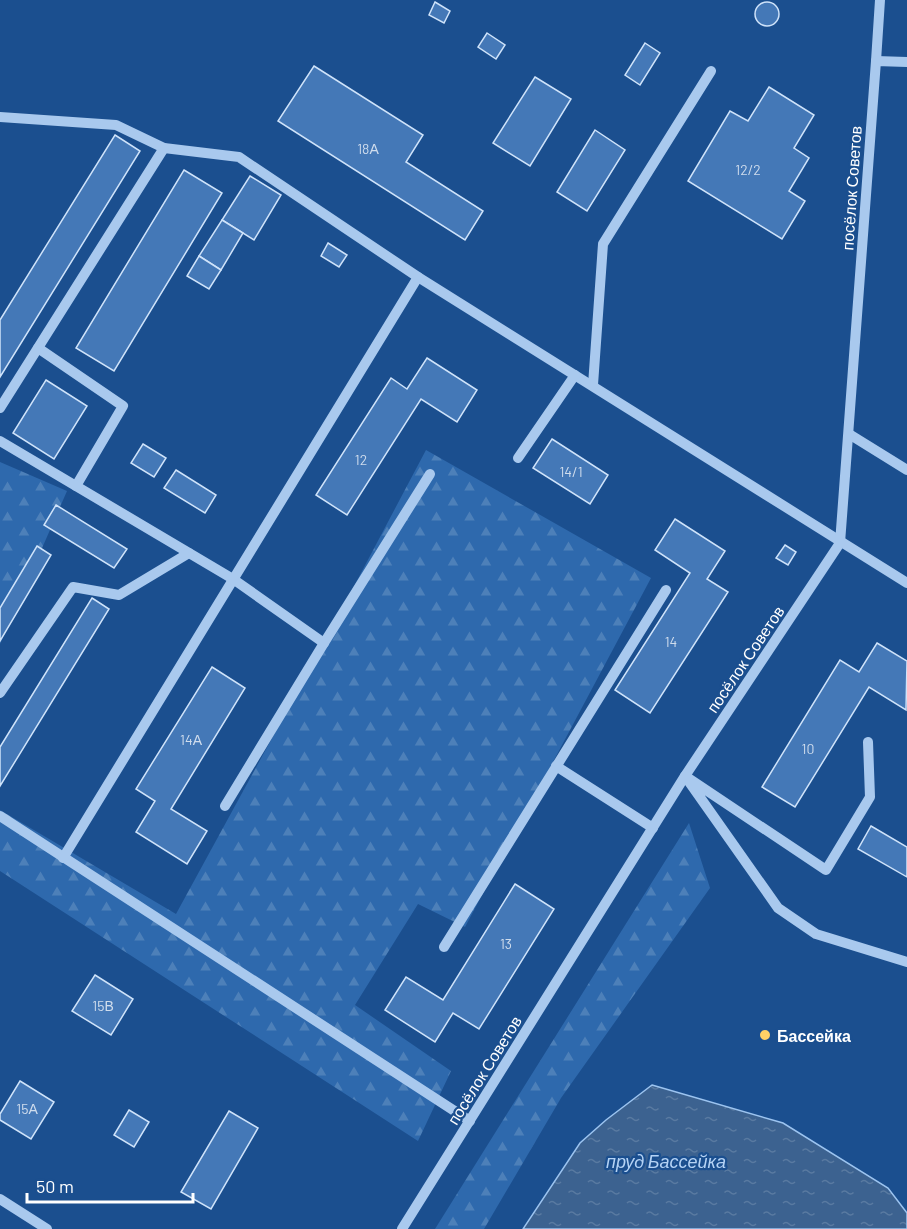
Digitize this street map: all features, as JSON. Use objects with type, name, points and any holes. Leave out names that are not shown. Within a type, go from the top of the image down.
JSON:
[{"type":"street","name":"посёлок Советов","points":[[402,1229],[685,776],[840,543],[880,0]]},
{"type":"street","points":[[876,61],[907,62]]},
{"type":"street","points":[[593,385],[603,244],[711,71]]},
{"type":"street","points":[[0,117],[116,125],[164,148],[239,157],[418,277],[907,583]]},
{"type":"street","points":[[0,408],[164,148]]},
{"type":"street","points":[[63,858],[418,277]]},
{"type":"street","points":[[38,348],[123,406],[76,486]]},
{"type":"street","points":[[518,458],[575,375]]},
{"type":"street","points":[[849,434],[907,470]]},
{"type":"street","points":[[0,441],[233,579],[324,643]]},
{"type":"street","points":[[225,806],[430,474]]},
{"type":"street","points":[[0,693],[73,587],[119,595],[189,553]]},
{"type":"street","points":[[444,947],[666,590]]},
{"type":"street","points":[[685,776],[826,870],[870,797],[868,742]]},
{"type":"street","points":[[556,766],[653,828]]},
{"type":"street","points":[[685,776],[778,908],[816,934],[907,962]]},
{"type":"street","points":[[0,816],[470,1121]]},
{"type":"street","points":[[0,1199],[47,1229]]},
{"type":"green space","points":[[426,450],[651,578],[465,927],[418,904],[355,1005],[451,1071],[418,1141],[0,871],[0,810],[176,914]]},
{"type":"green space","points":[[0,462],[67,491],[0,644]]},
{"type":"green space","points":[[689,823],[710,888],[561,1098],[484,1229],[435,1229]]},
{"type":"water","name":"пруд Бассейка","points":[[652,1085],[783,1123],[888,1188],[907,1213],[907,1229],[523,1229],[580,1143]]},
{"type":"building","points":[[435,2],[450,11],[444,23],[429,15]]},
{"type":"building","points":[[767,2],[776,5],[779,14],[776,23],[767,26],[758,23],[755,14],[758,5]]},
{"type":"building","points":[[487,33],[505,45],[496,59],[478,47]]},
{"type":"building","points":[[645,43],[660,53],[640,85],[625,75]]},
{"type":"building","points":[[314,66],[423,135],[406,162],[483,211],[465,240],[278,121]]},
{"type":"building","points":[[535,77],[571,99],[530,166],[493,143]]},
{"type":"building","points":[[769,87],[814,115],[794,148],[809,158],[789,191],[805,201],[782,239],[688,181],[730,111],[748,121]]},
{"type":"building","points":[[595,130],[625,150],[587,211],[557,192]]},
{"type":"building","points":[[115,135],[140,151],[0,377],[0,320]]},
{"type":"building","points":[[184,170],[222,193],[114,371],[76,348]]},
{"type":"building","points":[[250,176],[281,195],[254,240],[222,220]]},
{"type":"building","points":[[222,220],[243,233],[221,270],[199,256]]},
{"type":"building","points":[[328,243],[347,255],[339,267],[321,256]]},
{"type":"building","points":[[199,256],[221,270],[209,289],[187,276]]},
{"type":"building","points":[[427,358],[477,390],[457,422],[421,399],[347,515],[316,495],[391,378],[407,389]]},
{"type":"building","points":[[46,380],[87,406],[54,459],[13,433]]},
{"type":"building","points":[[552,439],[608,475],[590,504],[533,468]]},
{"type":"building","points":[[143,444],[166,458],[154,477],[131,463]]},
{"type":"building","points":[[176,470],[216,495],[205,513],[164,488]]},
{"type":"building","points":[[56,505],[127,549],[114,568],[44,525]]},
{"type":"building","points":[[675,519],[725,551],[707,579],[728,592],[650,713],[615,690],[690,573],[655,550]]},
{"type":"building","points":[[785,545],[796,552],[788,565],[776,558]]},
{"type":"building","points":[[37,546],[51,555],[0,641],[0,608]]},
{"type":"building","points":[[92,598],[109,609],[0,786],[0,747]]},
{"type":"building","points":[[877,643],[907,661],[906,710],[869,687],[795,807],[762,787],[840,660],[859,672]]},
{"type":"building","points":[[212,667],[245,688],[171,809],[207,831],[187,864],[136,832],[155,801],[136,789]]},
{"type":"building","points":[[871,826],[907,847],[907,877],[858,849]]},
{"type":"building","points":[[515,884],[554,909],[479,1029],[453,1013],[435,1042],[385,1010],[406,977],[443,1000]]},
{"type":"building","points":[[95,975],[133,999],[111,1035],[72,1011]]},
{"type":"building","points":[[20,1081],[54,1102],[31,1139],[0,1120],[0,1114]]},
{"type":"building","points":[[129,1110],[149,1122],[134,1147],[114,1135]]},
{"type":"building","points":[[229,1111],[258,1128],[211,1209],[181,1192]]},
{"type":"place","name":"Бассейка","points":[[765,1035]]}]
